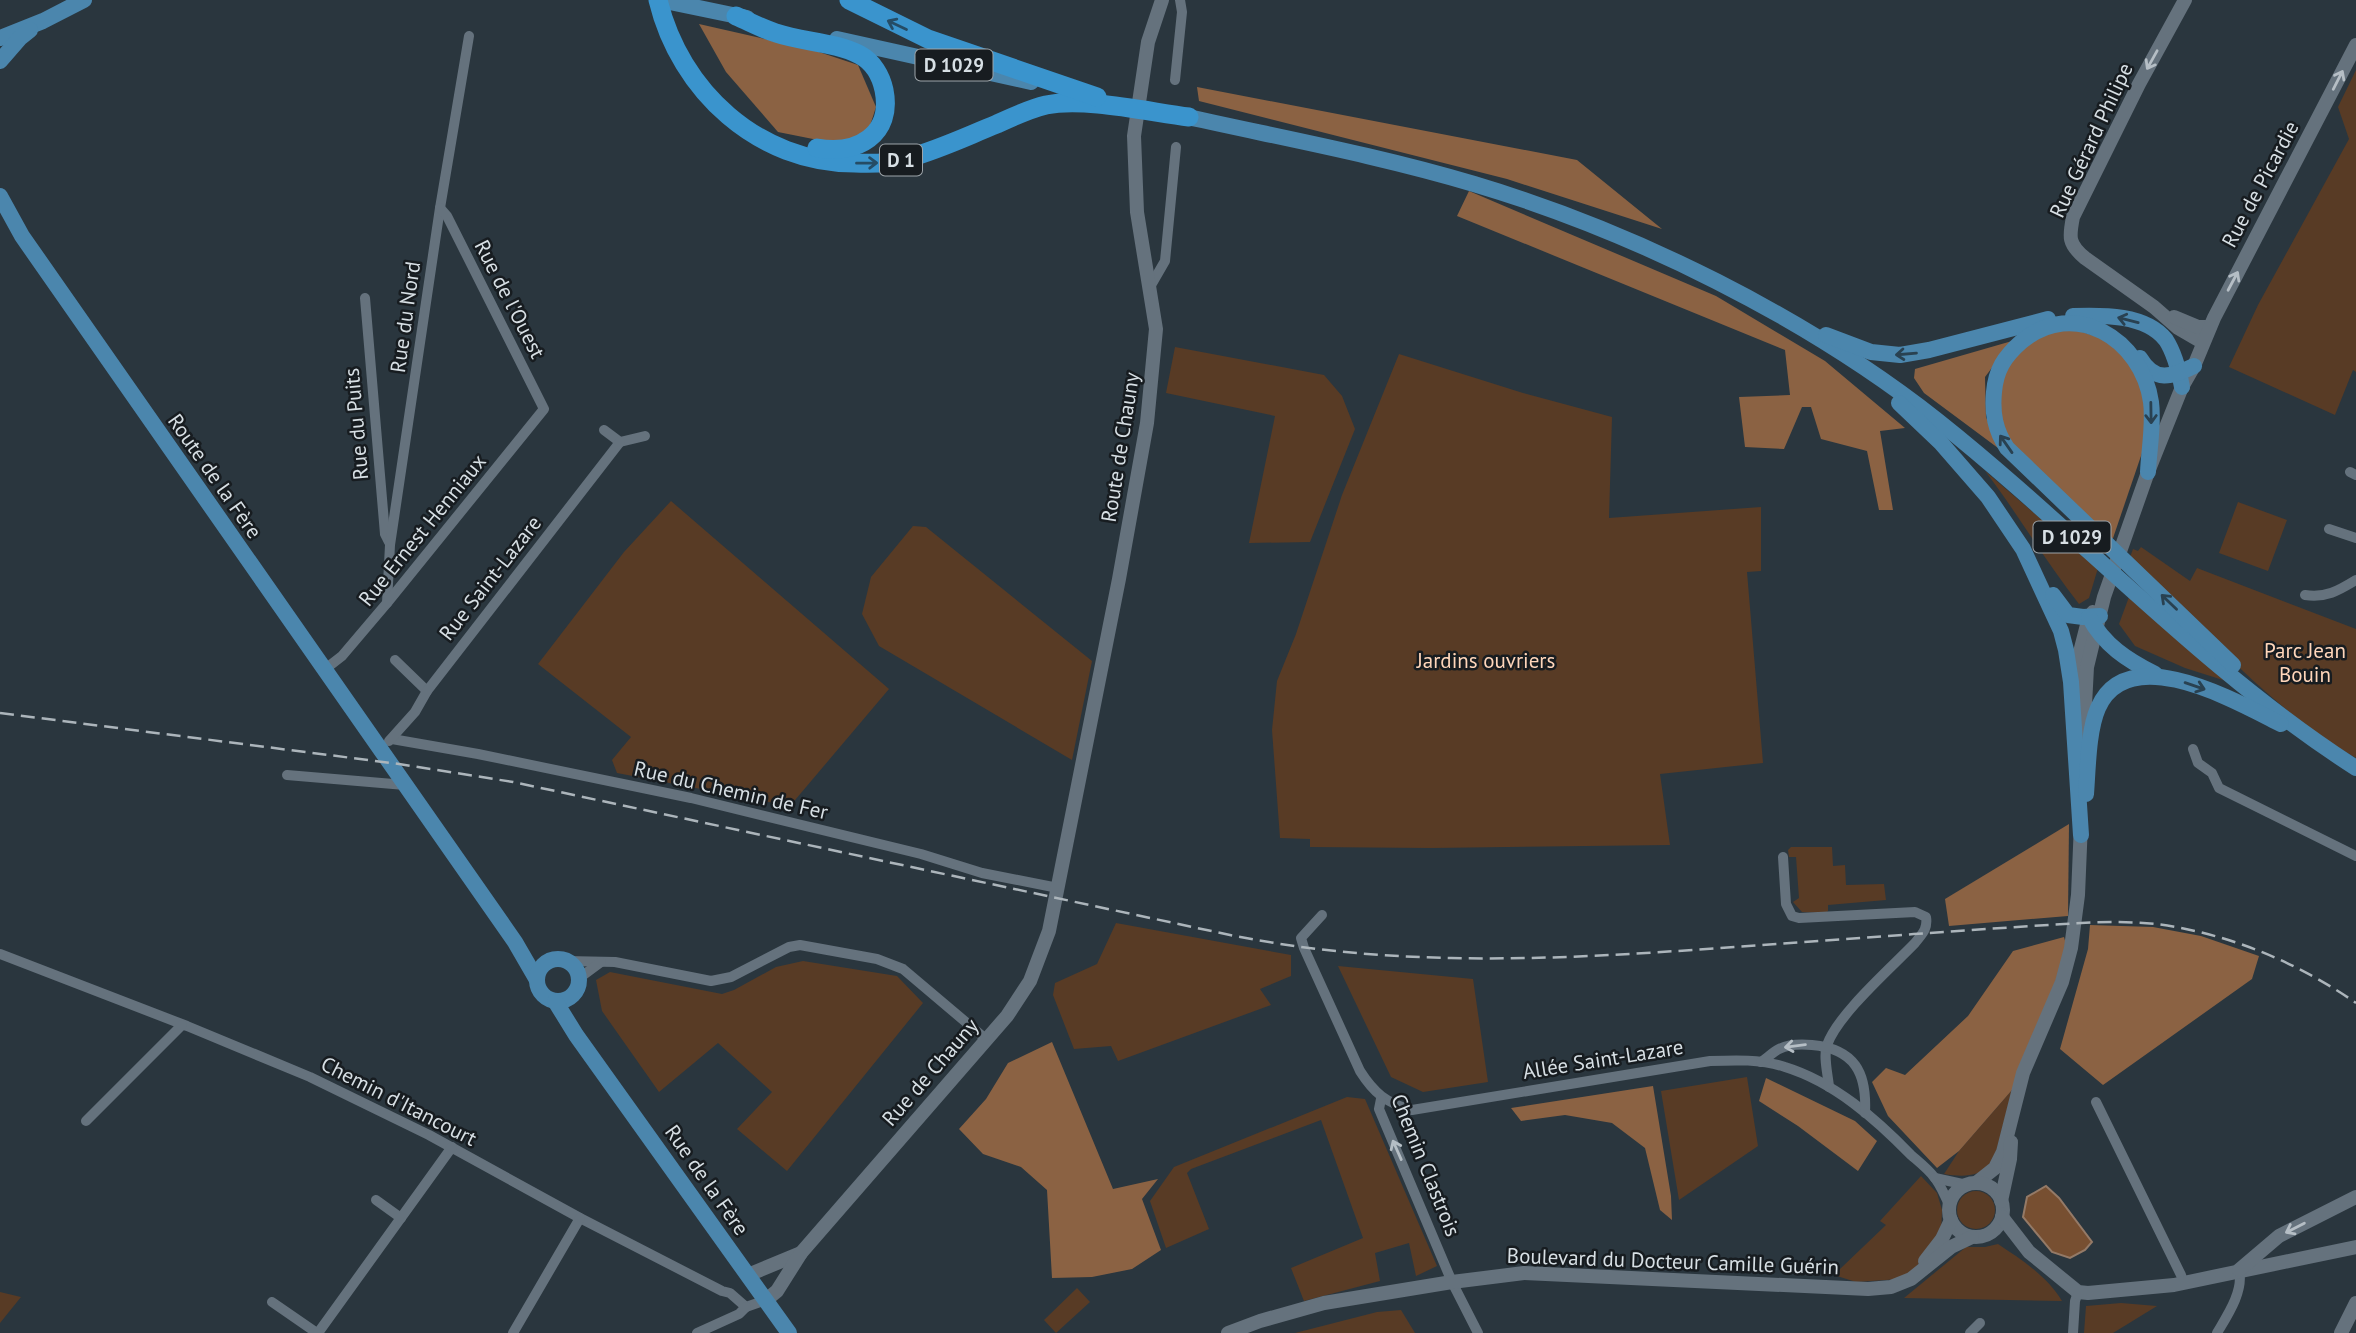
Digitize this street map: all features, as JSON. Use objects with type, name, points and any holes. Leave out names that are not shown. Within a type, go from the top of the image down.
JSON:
[{"type":"highway","name":"D 1","points":[[659,0],[707,79],[731,104],[758,125],[790,141],[823,149],[849,149],[859,145],[878,130],[884,117],[884,92],[879,75],[863,57],[823,44],[777,34],[736,16]]},
{"type":"highway","name":"D 1","points":[[670,0],[670,22],[681,59],[706,94],[735,122],[760,139],[825,161],[861,164],[905,159],[1048,105],[1086,104],[1189,117]]},
{"type":"highway","points":[[849,0],[928,39],[1097,97]]},
{"type":"main road","points":[[0,38],[43,21],[84,0]]},
{"type":"main road","name":"D 1029","points":[[659,0],[1407,166],[1535,204],[1650,250],[1780,317],[1858,365],[1937,420],[2217,663],[2286,720],[2356,768]]},
{"type":"main road","points":[[0,61],[20,38],[43,21]]},
{"type":"main road","name":"Route de la Fère","points":[[0,196],[22,236],[324,670],[381,742]]},
{"type":"main road","name":"Route de la Fère","points":[[0,213],[22,236]]},
{"type":"main road","points":[[1780,317],[1850,345],[1890,355],[1919,352],[2042,320],[2109,316],[2135,321],[2157,332],[2165,339],[2185,374],[2155,375],[2148,371],[2137,351],[2126,339],[2113,337]]},
{"type":"main road","points":[[2148,471],[2151,402],[2135,360],[2113,337],[2096,328],[2059,324],[2037,331],[2018,344],[2003,361],[1997,371],[1993,409],[1994,420],[2007,448],[2237,668],[2286,720]]},
{"type":"main road","points":[[2165,339],[2190,335]]},
{"type":"main road","points":[[1858,365],[1941,443],[1988,497],[2063,610],[2073,617],[2095,621],[2125,658],[2164,678]]},
{"type":"main road","points":[[2023,549],[2061,631],[2066,650],[2081,835]]},
{"type":"main road","points":[[2081,835],[2096,711],[2115,687],[2130,678],[2147,676],[2196,685],[2317,741]]},
{"type":"main road","points":[[381,742],[405,785],[515,942],[544,996],[555,1001],[564,1000],[572,995],[578,979],[576,970],[566,961],[556,960],[546,963],[537,980]]},
{"type":"main road","points":[[515,942],[546,963]]},
{"type":"main road","name":"Rue de la Fère","points":[[572,995],[575,1022],[590,1050],[789,1333]]},
{"type":"main road","name":"Rue de la Fère","points":[[555,1001],[576,1035],[590,1050]]},
{"type":"street","name":"Route de Chauny","points":[[1057,893],[1147,423],[1156,329],[1138,212],[1134,136],[1143,64],[1162,0]]},
{"type":"street","points":[[1175,80],[1182,12],[1180,0]]},
{"type":"street","name":"Rue Gérard Philipe","points":[[2185,0],[2139,84],[2073,217],[2069,235],[2074,249],[2190,335]]},
{"type":"street","name":"Rue du Nord","points":[[387,604],[390,545],[468,37]]},
{"type":"street","name":"Rue de Picardie","points":[[2190,335],[2210,327],[2356,45]]},
{"type":"street","points":[[1150,287],[1165,261],[1176,147]]},
{"type":"street","name":"Rue de l'Ouest","points":[[440,208],[447,216],[544,409]]},
{"type":"street","name":"Rue du Puits","points":[[365,298],[385,534],[390,545]]},
{"type":"street","name":"Rue Gérard Philipe","points":[[2154,307],[2198,327],[2210,327]]},
{"type":"street","points":[[1911,1279],[1942,1238],[1953,1197],[1996,1168],[2003,1152],[2023,1073],[2062,982],[2075,924],[2087,667],[2095,621],[2185,374],[2192,347],[2190,335]]},
{"type":"street","name":"Rue Ernest Henniaux","points":[[324,670],[342,656],[387,604],[544,409]]},
{"type":"street","points":[[604,430],[620,442],[645,436]]},
{"type":"street","name":"Rue Saint-Lazare","points":[[381,742],[415,712],[426,691],[620,442]]},
{"type":"street","points":[[2329,530],[2356,538]]},
{"type":"street","points":[[2305,595],[2326,596],[2338,592],[2356,580]]},
{"type":"street","points":[[395,660],[426,691]]},
{"type":"street","name":"Rue du Chemin de Fer","points":[[381,742],[478,754],[691,798],[921,854],[1057,893]]},
{"type":"street","points":[[2193,749],[2198,763],[2211,773],[2219,788],[2356,856]]},
{"type":"street","points":[[287,775],[405,785]]},
{"type":"street","points":[[1783,857],[1786,904],[1792,916],[1799,918],[1915,912],[1926,917],[1927,927],[1915,943],[1840,1021],[1826,1046],[1829,1087]]},
{"type":"street","name":"Rue de Chauny","points":[[766,1300],[777,1291],[801,1253],[987,1041],[1020,997],[1037,966],[1049,931],[1057,893]]},
{"type":"street","name":"Chemin Clastrois","points":[[1322,915],[1301,938],[1360,1071],[1381,1098],[1379,1109],[1452,1282],[1478,1333]]},
{"type":"street","points":[[566,961],[615,962],[710,981],[731,977],[789,947],[800,945],[827,948],[903,969],[987,1041]]},
{"type":"street","name":"Chemin d'Itancourt","points":[[0,954],[310,1077],[452,1147],[580,1218],[730,1293],[746,1307]]},
{"type":"street","points":[[578,979],[601,962]]},
{"type":"street","points":[[86,1121],[182,1025]]},
{"type":"street","points":[[1762,1062],[1780,1048],[1800,1044],[1826,1046],[1845,1055],[1863,1078],[1866,1092],[1865,1113]]},
{"type":"street","name":"Allée Saint-Lazare","points":[[1381,1098],[1412,1110],[1710,1061],[1762,1062],[1785,1067],[1829,1087],[1888,1131],[1935,1178],[1950,1213]]},
{"type":"street","points":[[2096,1102],[2184,1283]]},
{"type":"street","points":[[1979,1236],[1999,1224],[2002,1217],[2001,1201],[2010,1159],[2012,1119]]},
{"type":"street","points":[[272,1302],[317,1333],[452,1147]]},
{"type":"street","points":[[1935,1178],[1991,1188],[2001,1201]]},
{"type":"street","points":[[2239,1271],[2279,1236],[2356,1197]]},
{"type":"street","points":[[376,1200],[401,1218]]},
{"type":"street","points":[[1950,1213],[1956,1228],[1979,1236],[2004,1238],[2029,1252],[2078,1292],[2144,1290],[2349,1249],[2356,1258]]},
{"type":"street","points":[[2002,1217],[2029,1252]]},
{"type":"street","points":[[513,1333],[580,1218]]},
{"type":"street","name":"Boulevard du Docteur Camille Guérin","points":[[1228,1333],[1260,1321],[1324,1304],[1452,1282],[1524,1273],[1868,1289],[1891,1287],[1911,1279],[1951,1247],[1979,1236]]},
{"type":"street","name":"Rue de Chauny","points":[[748,1275],[801,1253]]},
{"type":"street","points":[[2217,1333],[2234,1300],[2241,1279],[2239,1271]]},
{"type":"street","points":[[730,1293],[748,1275]]},
{"type":"street","points":[[2073,1333],[2078,1292]]},
{"type":"street","points":[[696,1333],[739,1314],[746,1307],[766,1300]]},
{"type":"street","points":[[2342,1333],[2356,1303]]},
{"type":"street","points":[[1970,1333],[1980,1324]]},
{"type":"green space","points":[[2356,70],[2356,372],[2353,370],[2335,415],[2229,367],[2258,305],[2349,139],[2338,107]]},
{"type":"green space","points":[[1175,347],[1324,375],[1342,396],[1355,429],[1310,542],[1249,543],[1275,416],[1166,393]]},
{"type":"green space","name":"Jardins ouvriers","points":[[1399,354],[1523,393],[1612,417],[1609,518],[1761,507],[1761,571],[1747,572],[1763,763],[1660,774],[1670,845],[1310,847],[1310,839],[1280,838],[1272,730],[1277,681],[1296,634],[1342,495]]},
{"type":"green space","points":[[1985,471],[2098,568],[2089,598],[2079,604]]},
{"type":"green space","points":[[671,501],[889,689],[790,806],[617,773],[612,760],[631,737],[538,664],[624,552]]},
{"type":"green space","points":[[2238,502],[2287,520],[2268,571],[2219,553]]},
{"type":"green space","points":[[913,526],[926,527],[1092,661],[1072,760],[879,646],[862,614],[871,577]]},
{"type":"green space","name":"Parc Jean Bouin","points":[[2141,547],[2190,581],[2197,568],[2356,629],[2356,758],[2283,707],[2162,593],[2129,560],[2133,549],[2138,551]]},
{"type":"green space","points":[[2129,597],[2226,681],[2185,668],[2135,646],[2119,624]]},
{"type":"green space","points":[[1791,847],[1832,847],[1833,866],[1845,865],[1846,885],[1884,884],[1886,900],[1828,905],[1828,911],[1825,913],[1802,912],[1793,902],[1799,898],[1796,857],[1789,857],[1788,850]]},
{"type":"green space","points":[[1116,923],[1291,955],[1291,976],[1260,989],[1271,1005],[1118,1061],[1111,1046],[1074,1049],[1053,995],[1055,983],[1097,964]]},
{"type":"green space","points":[[803,961],[897,976],[923,1003],[787,1171],[737,1129],[772,1092],[718,1043],[659,1092],[602,1011],[596,980],[610,972],[722,994],[776,967]]},
{"type":"green space","points":[[1338,966],[1473,979],[1488,1082],[1423,1092],[1391,1077]]},
{"type":"green space","points":[[1747,1077],[1758,1146],[1679,1200],[1661,1091]]},
{"type":"green space","points":[[2012,1090],[1993,1164],[1970,1175],[1944,1174],[1959,1151]]},
{"type":"green space","points":[[1347,1097],[1365,1099],[1437,1266],[1416,1276],[1409,1243],[1375,1253],[1380,1281],[1304,1301],[1291,1268],[1363,1238],[1321,1120],[1191,1169],[1187,1173],[1209,1229],[1166,1248],[1150,1201],[1174,1167]]},
{"type":"green space","points":[[1921,1176],[1937,1193],[1942,1210],[1941,1236],[1916,1267],[1900,1279],[1856,1282],[1837,1276],[1840,1269],[1886,1225],[1880,1221]]},
{"type":"green space","points":[[1976,1191],[1990,1196],[1995,1210],[1990,1224],[1976,1229],[1962,1224],[1957,1210],[1962,1196]]},
{"type":"green space","points":[[1998,1244],[2041,1276],[2062,1301],[1904,1298],[1966,1247]]},
{"type":"green space","points":[[1077,1288],[1090,1302],[1056,1333],[1044,1320]]},
{"type":"green space","points":[[0,1292],[21,1297],[0,1323]]},
{"type":"green space","points":[[2121,1303],[2157,1306],[2113,1333],[2084,1333],[2086,1306]]},
{"type":"green space","points":[[1401,1310],[1415,1333],[1295,1333],[1377,1312]]},
{"type":"shaded area","points":[[699,24],[810,49],[858,65],[876,107],[867,135],[838,144],[778,132],[726,72]]},
{"type":"shaded area","points":[[1197,87],[1577,160],[1662,229],[1507,179],[1199,101]]},
{"type":"shaded area","points":[[1469,191],[1716,296],[1825,361],[1905,428],[1880,431],[1893,510],[1879,510],[1867,451],[1821,439],[1811,407],[1802,407],[1784,449],[1745,447],[1739,397],[1790,395],[1785,350],[1457,216]]},
{"type":"shaded area","points":[[2073,329],[2110,341],[2135,367],[2148,413],[2142,453],[2111,544],[2002,436],[1999,379],[2007,360],[2042,334]]},
{"type":"shaded area","points":[[2012,341],[1985,377],[1986,417],[1998,448],[1924,393],[1914,378],[1915,369]]},
{"type":"shaded area","points":[[2069,824],[2068,916],[1949,926],[1945,899]]},
{"type":"shaded area","points":[[2090,925],[2153,927],[2201,936],[2259,956],[2252,979],[2103,1085],[2060,1049],[2088,949]]},
{"type":"shaded area","points":[[2064,937],[2067,948],[2043,1017],[2012,1090],[1959,1151],[1937,1168],[1888,1116],[1872,1082],[1886,1068],[1905,1075],[1968,1016],[2013,951]]},
{"type":"shaded area","points":[[1052,1042],[1113,1189],[1158,1179],[1142,1199],[1161,1250],[1132,1269],[1092,1277],[1052,1278],[1047,1190],[1021,1167],[983,1154],[959,1129],[986,1099],[1008,1063]]},
{"type":"shaded area","points":[[1766,1078],[1855,1121],[1877,1141],[1858,1171],[1798,1126],[1759,1101]]},
{"type":"shaded area","points":[[1653,1086],[1671,1196],[1672,1220],[1660,1210],[1645,1148],[1612,1123],[1565,1115],[1521,1121],[1511,1108]]},
{"type":"shaded area","points":[[2046,1186],[2059,1198],[2092,1242],[2085,1250],[2070,1258],[2052,1252],[2023,1217],[2027,1197]]},
{"type":"railway","points":[[0,713],[399,764],[513,782],[1291,946],[1413,957],[1535,958],[2075,923],[2145,923],[2209,934],[2260,951],[2286,962],[2356,1003]]}]
